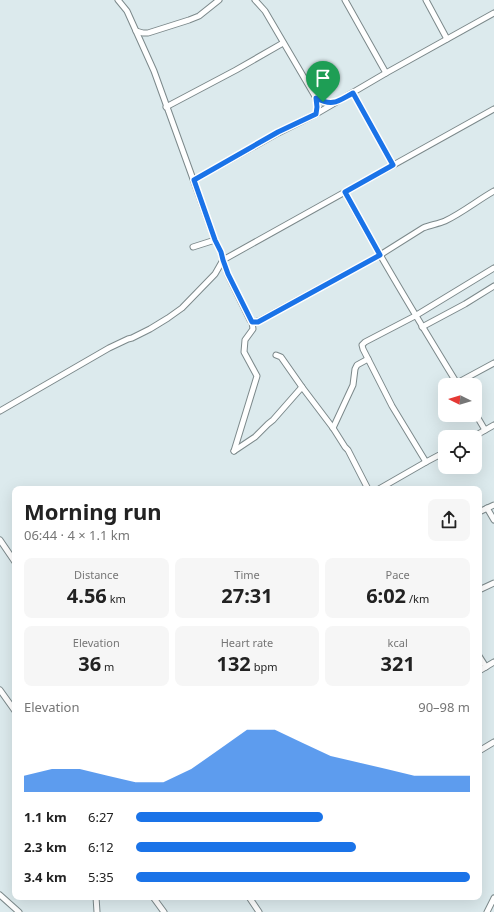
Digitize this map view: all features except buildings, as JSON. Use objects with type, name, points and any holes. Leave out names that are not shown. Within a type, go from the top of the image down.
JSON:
[{"type":"street","points":[[118,0],[126,11],[136,30],[154,71],[228,274],[252,322],[253,329],[245,340],[244,352],[257,376],[234,451],[255,437],[273,420],[302,387]]},
{"type":"street","points":[[136,30],[143,33],[148,33],[189,20],[198,16],[219,0]]},
{"type":"street","points":[[255,0],[265,11],[316,98],[316,114]]},
{"type":"street","points":[[345,0],[386,73]]},
{"type":"street","points":[[426,0],[447,39]]},
{"type":"street","points":[[194,180],[278,132],[316,114],[494,13]]},
{"type":"street","points":[[166,106],[236,70],[283,43]]},
{"type":"street","points":[[353,93],[393,165]]},
{"type":"street","points":[[316,98],[323,102],[334,103]]},
{"type":"street","points":[[0,411],[109,348],[150,329],[168,318],[182,308],[215,274],[223,260],[494,109]]},
{"type":"street","points":[[252,322],[258,322],[380,255],[424,228],[444,221],[494,190]]},
{"type":"street","points":[[345,192],[415,316],[453,378]]},
{"type":"street","points":[[193,247],[215,240]]},
{"type":"street","points":[[426,462],[392,406],[362,345],[415,316],[494,268]]},
{"type":"street","points":[[422,327],[465,304],[494,286]]},
{"type":"street","points":[[276,355],[281,357],[350,452],[367,486]]},
{"type":"street","points":[[333,428],[353,385],[357,365],[368,359]]},
{"type":"street","points":[[468,378],[494,363]]},
{"type":"street","points":[[480,422],[485,430]]},
{"type":"street","points":[[482,432],[494,424]]},
{"type":"street","points":[[384,486],[438,456]]},
{"type":"street","points":[[482,510],[494,505]]},
{"type":"street","points":[[487,508],[494,520]]},
{"type":"street","points":[[0,540],[12,558]]},
{"type":"street","points":[[482,589],[494,583]]},
{"type":"street","points":[[482,661],[486,667]]},
{"type":"street","points":[[482,669],[494,662]]},
{"type":"street","points":[[0,690],[12,707]]},
{"type":"street","points":[[482,749],[494,742]]},
{"type":"street","points":[[0,895],[19,912]]},
{"type":"street","points":[[487,912],[494,898]]},
{"type":"street","points":[[96,900],[97,912]]},
{"type":"street","points":[[155,900],[164,912]]},
{"type":"street","points":[[251,900],[259,912]]},
{"type":"route","points":[[353,93],[393,165],[345,192],[380,255],[258,322],[252,322],[228,274],[194,180],[278,132],[316,114],[316,98],[323,102],[334,103],[353,93]]}]
